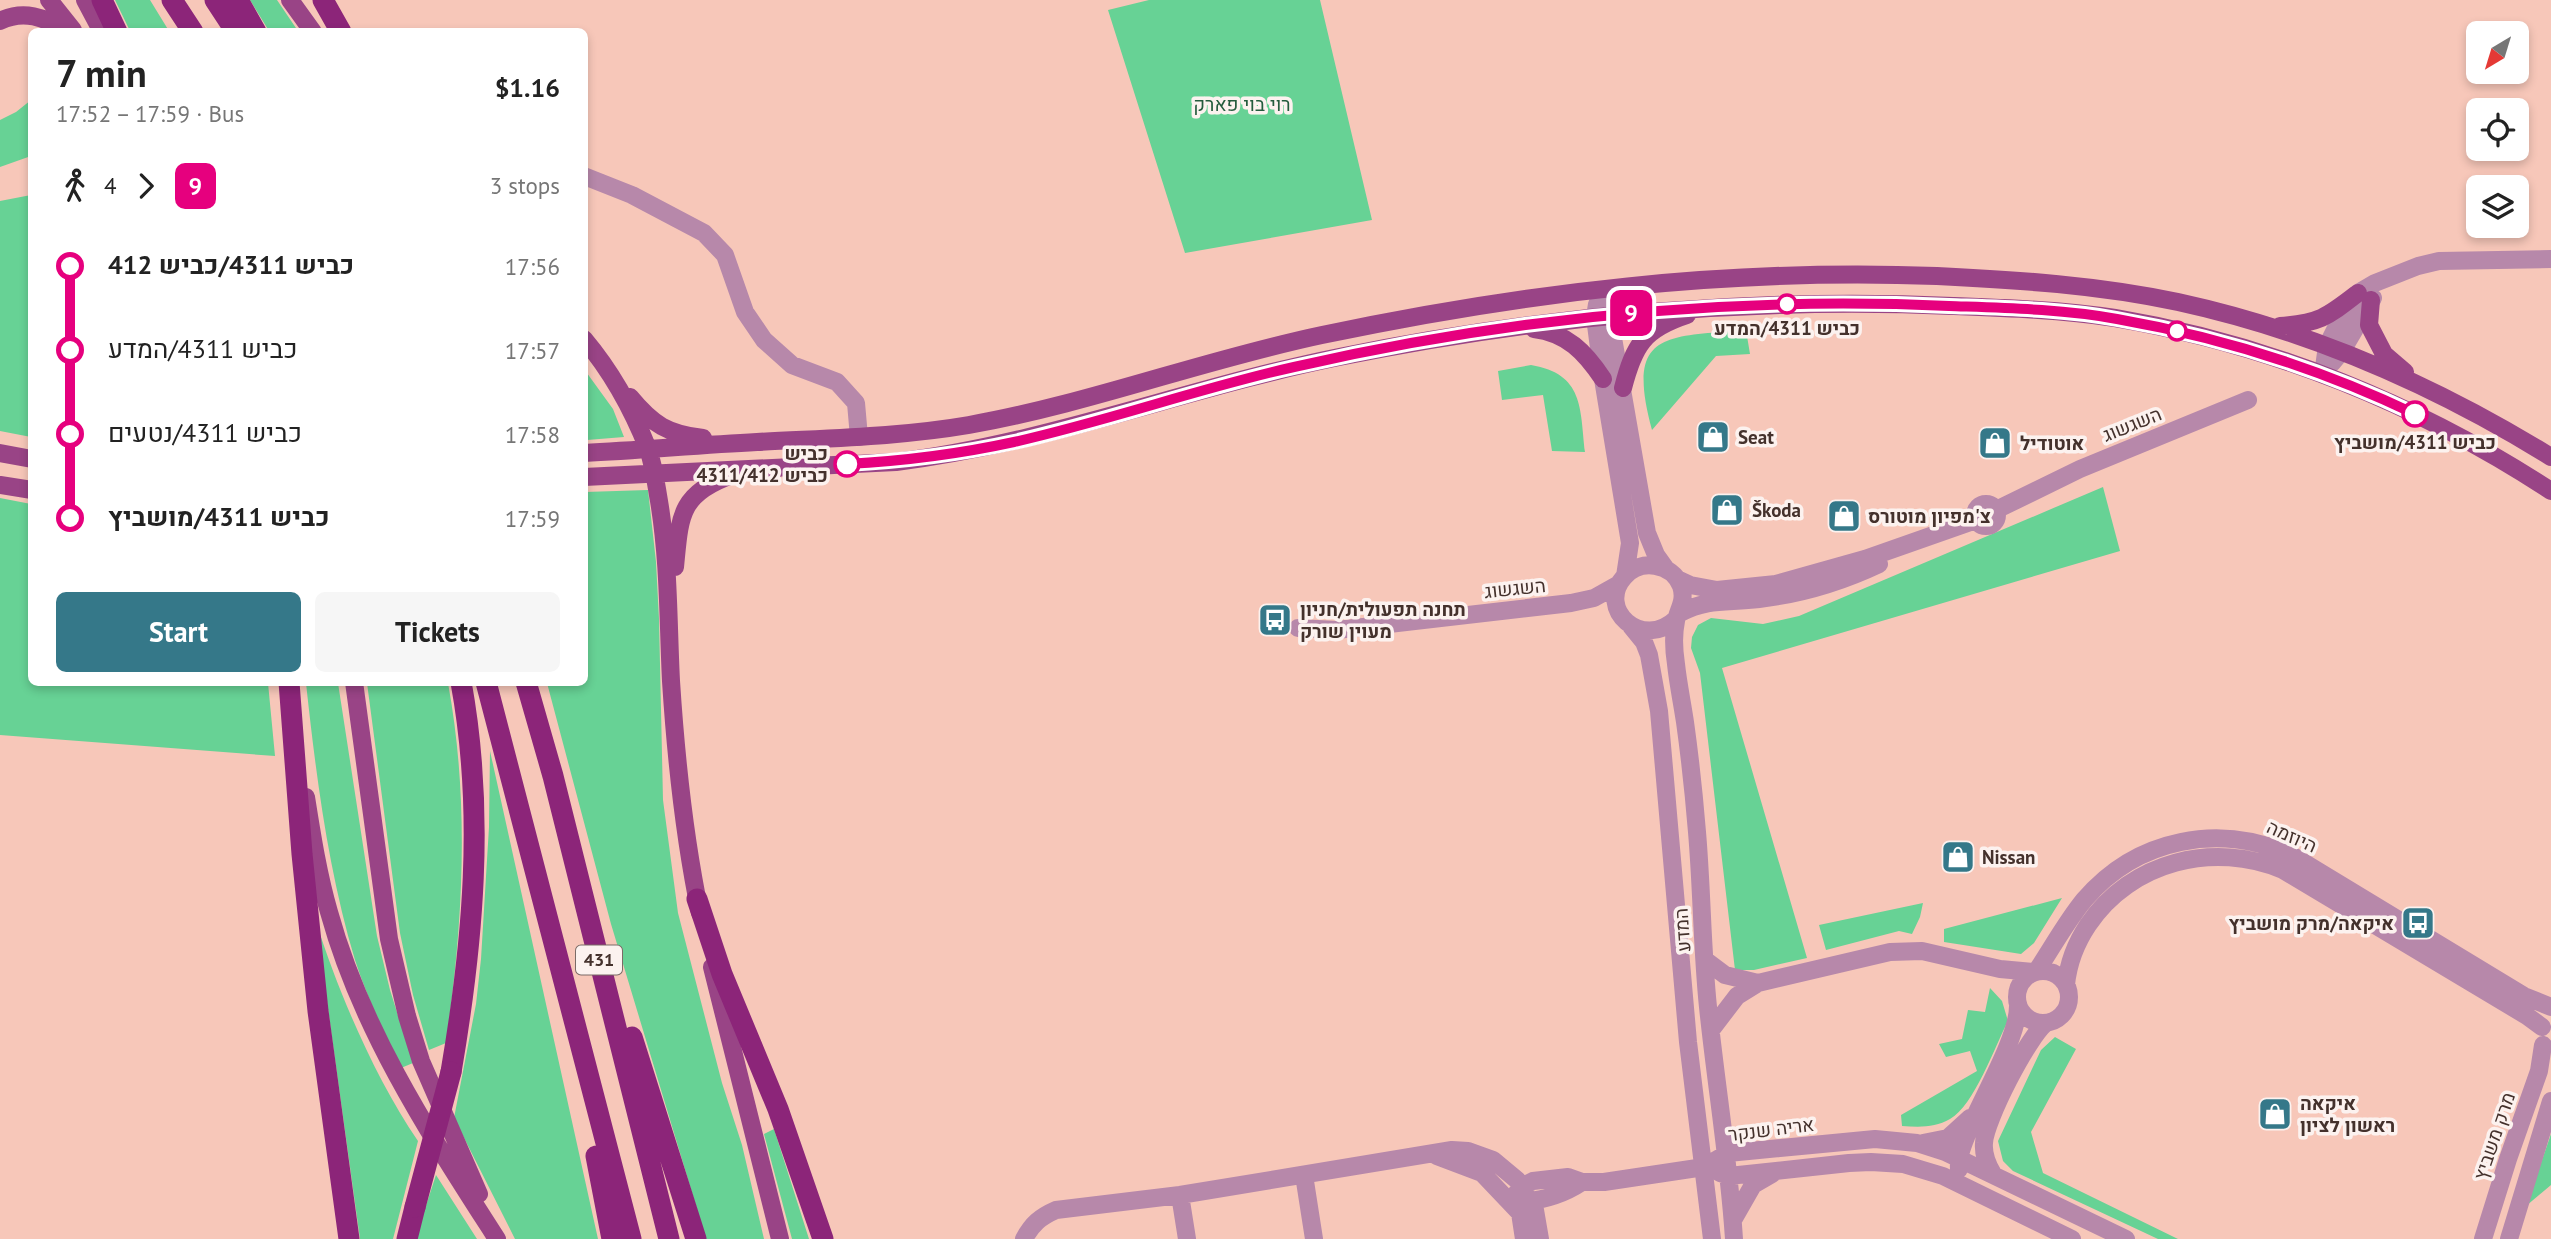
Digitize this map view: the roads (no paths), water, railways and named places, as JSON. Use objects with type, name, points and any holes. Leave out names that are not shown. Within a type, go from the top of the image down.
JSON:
[{"type":"highway","points":[[102,0],[115,28]]},
{"type":"highway","points":[[172,0],[190,28]]},
{"type":"highway","points":[[215,0],[233,28]]},
{"type":"highway","points":[[238,0],[254,28]]},
{"type":"highway","points":[[323,0],[339,28]]},
{"type":"highway","points":[[289,686],[302,854],[317,997],[349,1239]]},
{"type":"highway","points":[[407,1239],[451,1072],[470,936],[475,842],[471,745],[462,686]]},
{"type":"highway","name":"431","points":[[487,686],[631,1239]]},
{"type":"highway","name":"431","points":[[527,686],[553,776],[669,1239]]},
{"type":"highway","points":[[553,776],[696,1239]]},
{"type":"highway","points":[[697,899],[722,974],[778,1109],[823,1239]]},
{"type":"highway","points":[[567,999],[612,1239]]},
{"type":"main road","points":[[49,0],[71,28]]},
{"type":"main road","points":[[85,0],[100,28]]},
{"type":"main road","points":[[290,0],[310,28]]},
{"type":"main road","points":[[0,21],[8,17],[27,15],[41,17],[59,28]]},
{"type":"main road","points":[[588,453],[859,437],[933,430],[1006,418],[1255,350],[1475,304],[1654,283],[1773,276],[1915,275],[2029,281],[2110,290],[2166,300],[2272,327],[2419,384],[2473,411],[2551,457]]},
{"type":"main road","points":[[2272,327],[2311,323],[2365,297],[2369,325],[2384,354],[2419,384]]},
{"type":"main road","points":[[588,477],[896,462],[960,453],[1018,441],[1305,364],[1403,345],[1602,316],[1810,302],[2073,313],[2162,327],[2323,374],[2391,402],[2463,438],[2551,491]]},
{"type":"main road","points":[[1623,388],[1629,363],[1643,338],[1656,327],[1709,307]]},
{"type":"main road","points":[[1516,327],[1540,330],[1569,340],[1587,356],[1603,379]]},
{"type":"main road","points":[[588,344],[636,405],[662,428],[681,435],[749,442]]},
{"type":"main road","points":[[605,367],[648,450],[655,475],[666,553],[679,789],[697,899],[720,1002],[780,1239]]},
{"type":"main road","points":[[0,453],[28,458]]},
{"type":"main road","points":[[669,633],[679,526],[687,505],[711,482],[748,469]]},
{"type":"main road","points":[[0,485],[28,489]]},
{"type":"main road","points":[[290,686],[318,865],[339,945],[359,998],[397,1077],[498,1239]]},
{"type":"main road","points":[[355,686],[389,939],[407,1016],[421,1061],[498,1239]]},
{"type":"street","points":[[588,178],[632,195],[704,233],[725,255],[745,312],[764,340],[792,365],[837,383],[856,403],[859,437]]},
{"type":"street","points":[[2323,374],[2334,349],[2341,318],[2365,297],[2375,283],[2439,261],[2551,259]]},
{"type":"street","points":[[1598,290],[1602,316],[1623,388],[1647,533],[1656,555],[1672,574],[1683,596],[1678,616]]},
{"type":"street","points":[[1602,316],[1603,379],[1630,543],[1616,601],[1626,620],[1650,632],[1669,626],[1678,616],[1709,601],[1757,599],[1823,586],[1877,565],[1931,537]]},
{"type":"street","name":"השגשוג","points":[[1931,537],[1976,520],[1981,525],[1992,525],[1997,519],[1996,510],[2080,468],[2248,400]]},
{"type":"street","points":[[1622,580],[1632,570],[1649,565],[1705,589],[1755,587],[1799,579],[1931,537]]},
{"type":"street","name":"השגשוג","points":[[1298,628],[1337,630],[1570,603],[1594,598],[1622,580]]},
{"type":"street","name":"השגשוג","points":[[1570,603],[1599,606],[1626,620]]},
{"type":"street","name":"המדע","points":[[1678,616],[1676,665],[1695,814],[1711,1030],[1728,1153],[1734,1239]]},
{"type":"street","name":"המדע","points":[[1626,620],[1644,642],[1649,655],[1659,711],[1688,1042],[1712,1239]]},
{"type":"street","name":"היוזמה","points":[[2034,972],[2075,911],[2112,874],[2137,858],[2173,844],[2205,837],[2231,838],[2266,844],[2294,856],[2524,996],[2548,1015]]},
{"type":"street","name":"היוזמה","points":[[2066,985],[2070,964],[2085,930],[2099,910],[2126,885],[2173,863],[2208,857],[2235,857],[2265,862],[2283,870],[2527,1016],[2548,1015]]},
{"type":"street","points":[[1711,1030],[1737,996],[1758,982],[1909,950],[1945,955],[2000,969],[2049,971],[2066,985],[2069,997],[2065,1012],[2059,1018],[2046,1023],[2031,1039],[1987,1130],[1984,1153],[1986,1163],[1993,1174]]},
{"type":"street","points":[[1705,960],[1725,975],[1758,982]]},
{"type":"street","points":[[1977,963],[2017,1002],[2022,1013],[2032,1021],[2046,1023]]},
{"type":"street","points":[[1969,1189],[1959,1168],[1958,1158],[2013,1032],[2021,982],[2034,972]]},
{"type":"street","name":"מרק משביץ","points":[[2483,1239],[2508,1159],[2547,1051],[2548,1015]]},
{"type":"street","points":[[2509,1239],[2551,1101]]},
{"type":"street","points":[[1917,1143],[1948,1138],[1977,1110]]},
{"type":"street","points":[[1723,1126],[1741,1142],[1771,1149]]},
{"type":"street","name":"אריה שנקר","points":[[1704,1167],[1728,1153],[1868,1139],[1917,1143],[1993,1174],[2126,1239]]},
{"type":"street","points":[[1024,1239],[1031,1226],[1041,1217],[1056,1210],[1180,1195],[1452,1150],[1468,1151],[1493,1160],[1517,1180],[1535,1209],[1540,1239]]},
{"type":"street","points":[[1430,1154],[1482,1173],[1520,1213],[1524,1239]]},
{"type":"street","name":"אריה שנקר","points":[[1704,1167],[1729,1176],[1860,1163],[1890,1163],[1929,1170],[2072,1239]]},
{"type":"street","points":[[1510,1202],[1525,1194],[1568,1191],[1582,1182],[1604,1182],[1704,1167]]},
{"type":"street","points":[[1733,1220],[1753,1185],[1781,1171]]},
{"type":"street","points":[[1304,1175],[1314,1239]]},
{"type":"street","points":[[1180,1195],[1187,1239]]},
{"type":"place","name":"כביש 4311/המדע","points":[[1787,304]]},
{"type":"place","name":"כביש 4311/מושביץ","points":[[2415,414]]},
{"type":"place","name":"Seat","points":[[1713,437]]},
{"type":"place","name":"אוטודיל","points":[[1995,443]]},
{"type":"place","name":"כביש 4311/כביש 412","points":[[847,464]]},
{"type":"place","name":"Škoda","points":[[1727,510]]},
{"type":"place","name":"צ'מפיון מוטורס","points":[[1844,516]]},
{"type":"place","name":"תחנה תפעולית/חניון מעוין שורק","points":[[1275,620]]},
{"type":"place","name":"Nissan","points":[[1958,857]]},
{"type":"place","name":"איקאה/מרק מושביץ","points":[[2418,923]]},
{"type":"place","name":"איקאה ראשון לציון","points":[[2275,1114]]},
{"type":"park label","name":"רוי בוי פארק","points":[[1242,104]]}]
